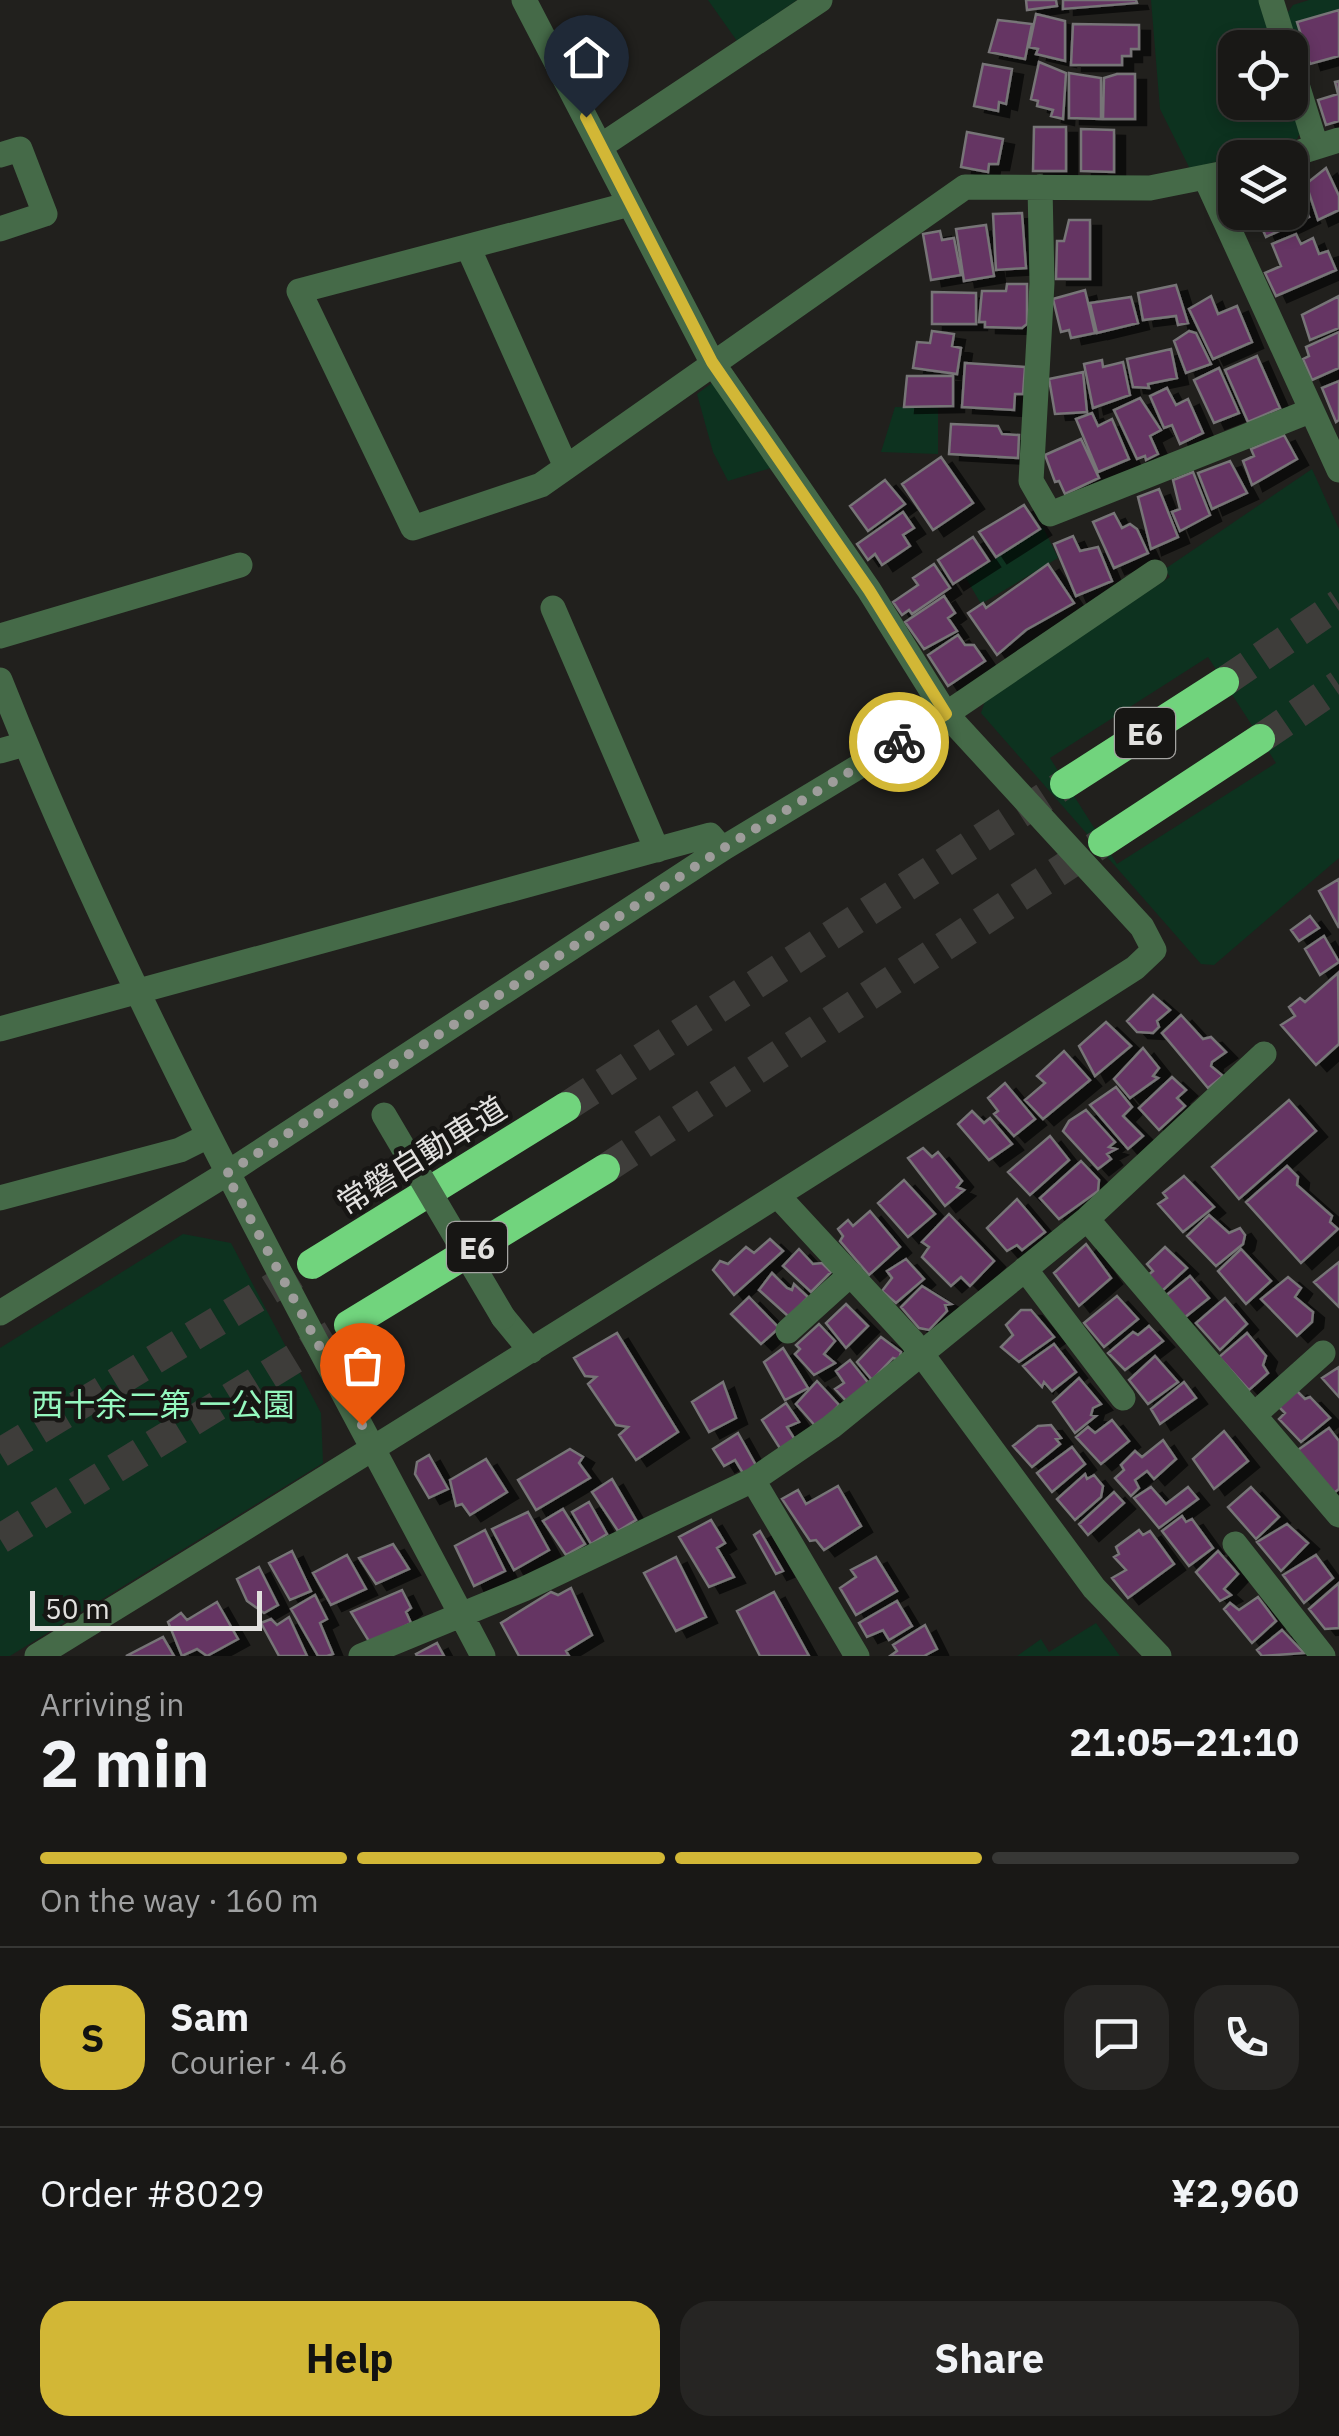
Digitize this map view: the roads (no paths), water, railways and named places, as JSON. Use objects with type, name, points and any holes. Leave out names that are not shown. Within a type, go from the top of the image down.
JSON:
[{"type":"highway","name":"E6","points":[[1066,784],[1224,682]]},
{"type":"highway","name":"E6","points":[[1103,842],[1260,739]]},
{"type":"highway","name":"常磐自動車道","points":[[312,1264],[566,1106]]},
{"type":"highway","name":"E6","points":[[349,1325],[605,1168]]},
{"type":"street","points":[[36,1656],[778,1196],[1135,968],[1154,950],[1142,927],[946,714],[869,590],[712,362],[524,0]]},
{"type":"street","points":[[600,146],[820,0]]},
{"type":"street","points":[[1272,0],[1281,30]]},
{"type":"street","points":[[1308,100],[1328,143]]},
{"type":"street","points":[[0,155],[20,149],[45,214],[0,228]]},
{"type":"street","points":[[630,204],[299,292],[413,528],[541,485],[965,187],[1150,188],[1218,176]]},
{"type":"street","points":[[1206,179],[1339,470]]},
{"type":"street","points":[[1040,187],[1042,283],[1031,482],[1050,514],[1310,411]]},
{"type":"street","points":[[468,247],[566,467]]},
{"type":"street","points":[[0,636],[240,565]]},
{"type":"street","points":[[0,1313],[226,1174],[722,849],[946,714],[1154,572]]},
{"type":"street","points":[[552,608],[657,850]]},
{"type":"street","points":[[0,681],[135,992],[226,1174],[375,1448],[482,1656]]},
{"type":"street","points":[[0,751],[26,744]]},
{"type":"street","points":[[0,1029],[710,835],[722,849]]},
{"type":"street","points":[[360,1656],[524,1589],[753,1480],[831,1427],[1086,1219],[1264,1054]]},
{"type":"street","points":[[364,1084],[503,1317],[530,1352]]},
{"type":"street","points":[[0,1198],[180,1150],[208,1136]]},
{"type":"street","points":[[778,1196],[920,1355],[1094,1588],[1159,1656]]},
{"type":"street","points":[[1086,1219],[1339,1516]]},
{"type":"street","points":[[1025,1269],[1123,1398]]},
{"type":"street","points":[[788,1332],[851,1274]]},
{"type":"street","points":[[1254,1415],[1322,1353]]},
{"type":"street","points":[[753,1480],[858,1656]]},
{"type":"street","points":[[1235,1544],[1323,1656]]},
{"type":"tunnel","points":[[1224,682],[1339,604]]},
{"type":"tunnel","points":[[1260,739],[1339,685]]},
{"type":"tunnel","points":[[566,1107],[1065,784]]},
{"type":"tunnel","points":[[605,1169],[1103,842]]},
{"type":"tunnel","points":[[0,1453],[312,1264]]},
{"type":"tunnel","points":[[0,1539],[349,1325]]},
{"type":"park label","name":"西十余二第 一公園","points":[[163,1404]]}]
